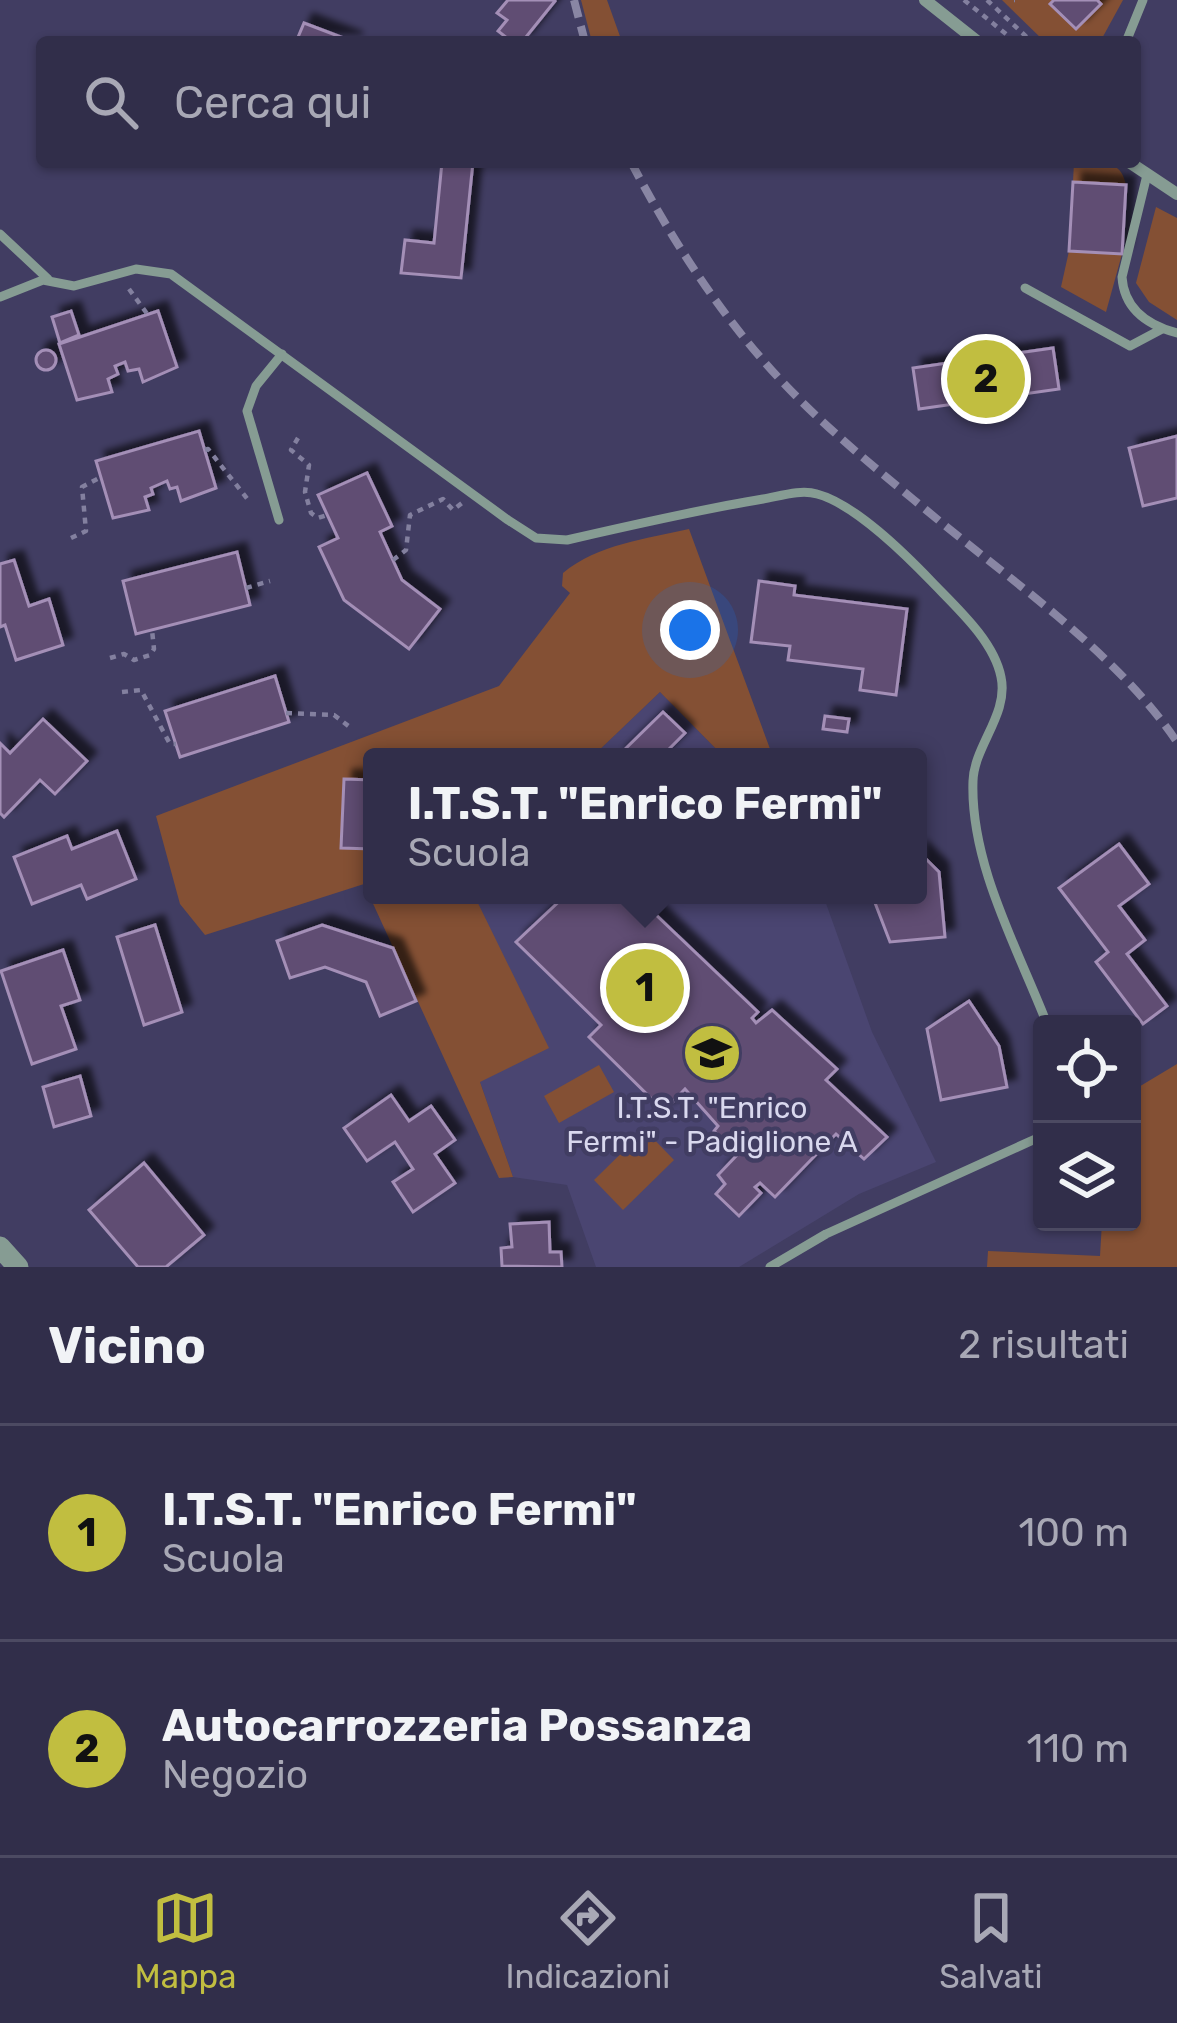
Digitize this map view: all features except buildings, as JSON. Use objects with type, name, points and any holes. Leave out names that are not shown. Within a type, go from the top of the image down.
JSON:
[{"type":"street","points":[[925,0],[970,36]]},
{"type":"street","points":[[1138,168],[1177,194]]},
{"type":"street","points":[[0,1247],[19,1267]]},
{"type":"lane","points":[[1128,36],[1143,0]]},
{"type":"lane","points":[[1148,175],[1123,277],[1124,291],[1130,306],[1162,329],[1177,333]]},
{"type":"lane","points":[[0,233],[48,279],[74,286],[143,269],[171,274],[472,494],[529,534],[552,542],[708,508],[815,493],[860,519],[913,564],[969,623],[1000,670],[999,707],[973,775],[974,808],[987,871],[1043,1015]]},
{"type":"lane","points":[[0,297],[48,279]]},
{"type":"lane","points":[[1025,288],[1130,346],[1162,329]]},
{"type":"lane","points":[[279,520],[247,411],[256,386],[282,354]]},
{"type":"lane","points":[[770,1267],[826,1234],[1033,1140]]},
{"type":"path","points":[[964,0],[1009,36]]},
{"type":"path","points":[[987,0],[1026,36]]},
{"type":"path","points":[[119,275],[148,315]]},
{"type":"path","points":[[298,438],[291,450],[309,465],[305,492],[311,513],[318,518],[327,515]]},
{"type":"path","points":[[205,450],[249,501]]},
{"type":"path","points":[[71,538],[86,531],[82,487],[101,476]]},
{"type":"path","points":[[393,560],[406,550],[410,515],[443,499],[453,510],[472,494]]},
{"type":"path","points":[[246,588],[270,581]]},
{"type":"path","points":[[110,658],[124,654],[134,661],[150,655],[152,630]]},
{"type":"path","points":[[122,692],[141,690],[170,744],[176,744]]},
{"type":"path","points":[[286,713],[334,715],[351,728]]},
{"type":"shaded area","points":[[581,0],[607,0],[620,36],[590,36]]},
{"type":"shaded area","points":[[1002,0],[1123,0],[1103,36],[1039,36]]},
{"type":"shaded area","points":[[1074,168],[1117,168],[1126,185],[1073,182]]},
{"type":"shaded area","points":[[1156,207],[1177,218],[1177,320],[1149,302],[1136,283]]},
{"type":"shaded area","points":[[1069,251],[1122,254],[1106,312],[1061,287]]},
{"type":"shaded area","points":[[689,529],[770,748],[715,748],[660,692],[601,748],[363,748],[363,778],[347,778],[341,847],[363,848],[363,884],[205,935],[180,904],[156,816],[499,686],[570,593],[562,586],[563,573],[607,549]]},
{"type":"shaded area","points":[[660,692],[715,748],[601,748]]},
{"type":"shaded area","points":[[373,904],[478,904],[549,1048],[480,1082],[513,1177],[499,1178]]},
{"type":"shaded area","points":[[395,904],[826,904],[872,1032],[936,1162],[859,1194],[739,1267],[596,1267],[567,1185],[513,1177],[480,1082]]},
{"type":"shaded area","points":[[1177,1064],[1177,1267],[987,1267],[988,1251],[1100,1256],[1101,1231],[1141,1231],[1141,1086]]},
{"type":"shaded area","points":[[599,1065],[614,1092],[559,1123],[544,1096]]},
{"type":"shaded area","points":[[645,1130],[674,1160],[623,1210],[594,1180]]},
{"type":"railway","points":[[574,0],[583,36]]},
{"type":"railway","points":[[634,168],[706,287],[774,373],[849,446],[1096,651],[1177,742]]},
{"type":"place","name":"Autocarrozzeria Possanza","points":[[986,379]]},
{"type":"place","name":"I.T.S.T. \"Enrico Fermi\"","points":[[645,988]]},
{"type":"place","name":"I.T.S.T. \"Enrico Fermi\" - Padiglione A","points":[[712,1053]]}]
